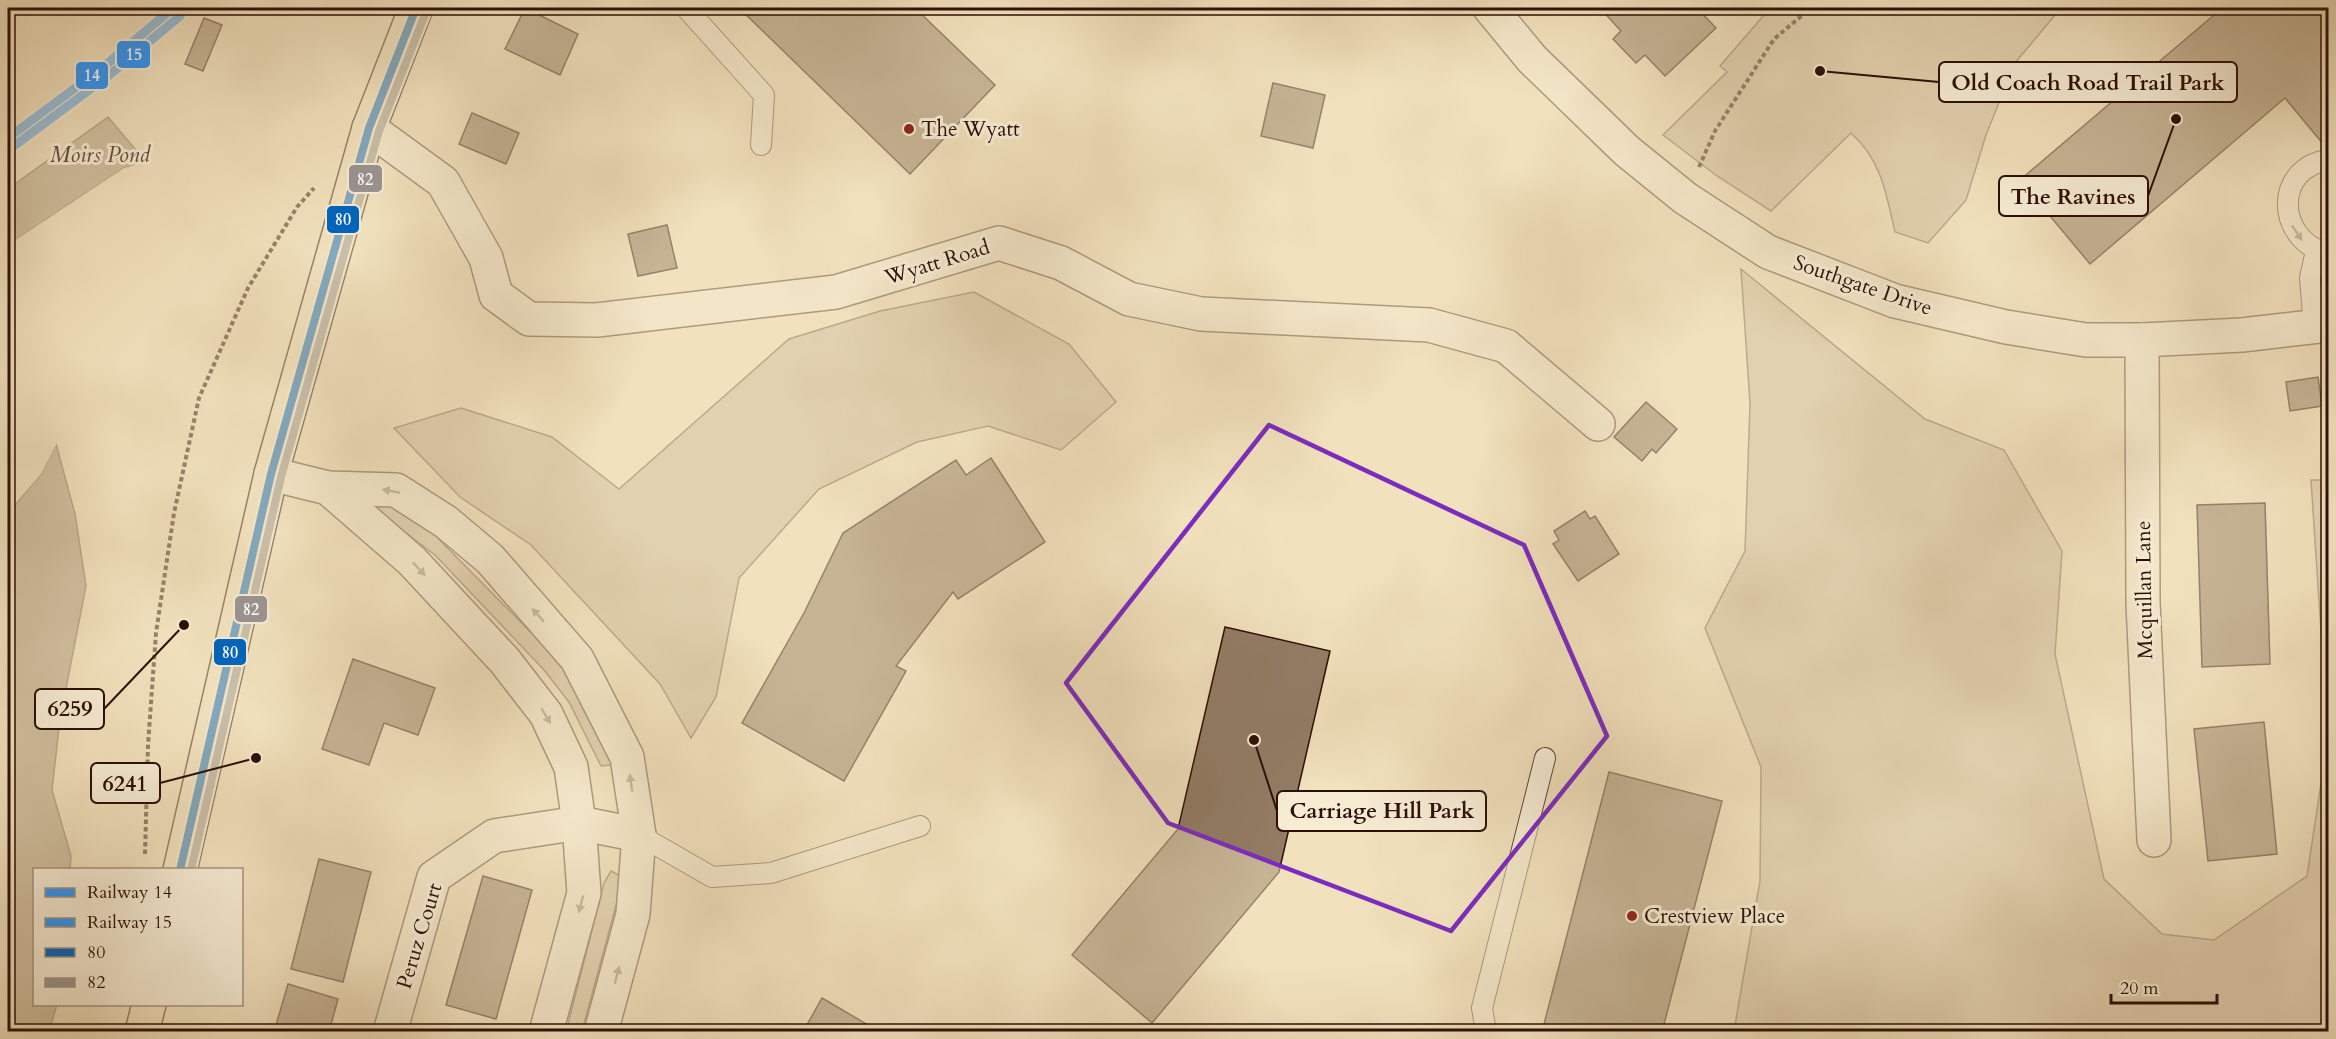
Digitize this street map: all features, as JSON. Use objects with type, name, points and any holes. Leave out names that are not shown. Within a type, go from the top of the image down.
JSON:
[{"type":"main road","points":[[180,868],[271,474],[369,128],[416,8]]},
{"type":"main road","points":[[142,1032],[149,1006]]},
{"type":"street","name":"Southgate Drive","points":[[1490,8],[1540,67],[1627,151],[1685,198],[1768,252],[1895,301],[2006,327],[2086,340],[2242,336],[2321,326]]},
{"type":"street","name":"Wyatt Road","points":[[369,128],[443,182],[486,258],[496,295],[529,319],[597,320],[836,292],[999,243],[1060,263],[1129,300],[1201,314],[1429,326],[1506,346],[1598,424]]},
{"type":"street","name":"Mcquillan Lane","points":[[2142,340],[2143,603],[2154,840]]},
{"type":"street","points":[[271,474],[328,488],[396,490],[446,522],[490,559],[577,659],[627,757],[639,835],[633,914],[601,1032]]},
{"type":"street","points":[[328,488],[412,561],[505,662],[546,714],[571,767],[579,823],[584,893],[546,1032]]},
{"type":"street","name":"Peruz Court","points":[[390,1032],[434,877],[494,836],[579,823],[639,835]]},
{"type":"lane","points":[[686,8],[764,95],[761,146]]},
{"type":"lane","points":[[2321,326],[2310,278],[2322,252],[2302,241],[2292,228],[2288,212],[2289,196],[2295,181],[2306,169],[2328,160]]},
{"type":"lane","points":[[1486,1032],[1482,1008],[1545,758]]},
{"type":"lane","points":[[639,835],[712,877],[771,873],[920,826]]},
{"type":"path","points":[[1685,198],[1715,131],[1774,39],[1811,8]]},
{"type":"path","points":[[145,858],[148,745],[156,633],[174,513],[199,398],[248,288],[297,207],[321,180]]},
{"type":"highlighted area","points":[[1269,425],[1524,545],[1607,736],[1451,931],[1168,823],[1066,683]]},
{"type":"shaded area","points":[[1770,8],[2061,8],[2015,63],[1986,135],[1966,200],[1928,243],[1895,232],[1885,191],[1876,167],[1870,155],[1851,133],[1771,211],[1717,176],[1663,135],[1727,72],[1720,66]]},
{"type":"shaded area","points":[[1741,269],[1925,419],[2004,450],[2062,551],[2055,654],[2104,879],[2162,934],[2214,940],[2307,876],[2328,737],[2328,1031],[1734,1031],[1760,881],[1761,767],[1705,628],[1745,551],[1750,404]]},
{"type":"shaded area","points":[[974,292],[1069,344],[1116,402],[1061,450],[988,426],[917,442],[819,489],[739,578],[716,697],[691,738],[660,684],[531,545],[460,497],[394,428],[461,408],[552,437],[619,489],[789,339],[880,311]]},
{"type":"shaded area","points":[[2311,480],[2328,480],[2328,736]]},
{"type":"shaded area","points":[[371,501],[399,509],[426,526],[552,654],[584,693],[615,757],[611,765],[601,766],[569,702],[544,670],[435,555],[367,504]]},
{"type":"shaded area","points":[[611,871],[620,876],[621,887],[582,1031],[566,1032],[604,883]]},
{"type":"water","name":"Moirs Pond","points":[[108,117],[146,162],[124,168],[8,245],[8,189]]},
{"type":"water","points":[[56,444],[75,514],[86,586],[60,719],[52,790],[71,856],[70,868],[33,868],[33,1006],[57,1006],[49,1031],[8,1031],[8,502],[15,505],[41,474]]},
{"type":"pier","points":[[146,162],[147,164],[125,170],[8,248],[8,245],[124,168]]},
{"type":"pier","points":[[58,441],[41,474],[14,505],[8,502],[8,499],[14,501],[38,472]]},
{"type":"building","points":[[525,8],[578,34],[560,75],[505,49]]},
{"type":"building","name":"The Wyatt","points":[[739,8],[915,8],[995,85],[910,174]]},
{"type":"building","points":[[1600,8],[1681,8],[1686,13],[1691,8],[1697,8],[1716,28],[1665,76],[1645,55],[1636,63],[1613,39],[1621,31]]},
{"type":"building","points":[[2209,8],[2328,8],[2328,139],[2323,144],[2285,98],[2090,264],[2020,180],[2214,15]]},
{"type":"building","points":[[204,18],[222,25],[203,71],[185,64]]},
{"type":"building","points":[[1273,83],[1325,95],[1313,148],[1261,136]]},
{"type":"building","points":[[472,113],[519,133],[506,164],[459,144]]},
{"type":"building","points":[[667,225],[677,268],[638,276],[628,234]]},
{"type":"building","points":[[2318,377],[2322,406],[2290,411],[2286,382]]},
{"type":"building","points":[[1646,402],[1677,429],[1656,453],[1652,449],[1642,461],[1614,437]]},
{"type":"building","points":[[991,458],[1045,542],[958,599],[953,592],[896,666],[906,671],[844,781],[742,723],[804,613],[843,533],[956,460],[966,475]]},
{"type":"building","points":[[2265,503],[2270,664],[2202,667],[2197,505]]},
{"type":"building","points":[[1585,511],[1590,519],[1595,516],[1619,554],[1578,581],[1553,544],[1559,540],[1554,531]]},
{"type":"building","points":[[1225,627],[1330,651],[1279,872],[1152,1023],[1072,955],[1178,829]]},
{"type":"building","points":[[353,659],[435,688],[418,735],[384,723],[369,765],[322,749]]},
{"type":"building","points":[[2264,722],[2277,854],[2208,861],[2194,729]]},
{"type":"building","name":"Crestview Place","points":[[1609,772],[1722,801],[1662,1032],[1542,1032]]},
{"type":"building","points":[[319,859],[371,872],[343,982],[291,969]]},
{"type":"building","points":[[483,876],[532,890],[496,1019],[446,1005]]},
{"type":"building","points":[[288,984],[338,999],[329,1032],[274,1032]]},
{"type":"building","points":[[822,998],[880,1032],[803,1032]]},
{"type":"building","points":[[442,1025],[462,1032],[440,1032]]},
{"type":"rail line","name":"14","points":[[8,138],[102,68],[173,8]]},
{"type":"rail line","name":"15","points":[[14,146],[108,76],[180,16]]},
{"type":"transit line","name":"80","points":[[180,868],[271,474],[369,128],[416,8]]},
{"type":"transit line","name":"82","points":[[191,868],[281,477],[379,131],[426,12]]},
{"type":"place","name":"Old Coach Road Trail Park","points":[[1820,71]]},
{"type":"place","name":"The Ravines","points":[[2176,119]]},
{"type":"place","name":"The Wyatt","points":[[909,129]]},
{"type":"place","name":"6259","points":[[184,625]]},
{"type":"place","name":"Carriage Hill Park","points":[[1254,740]]},
{"type":"place","name":"6241","points":[[256,758]]},
{"type":"place","name":"Crestview Place","points":[[1632,916]]}]
